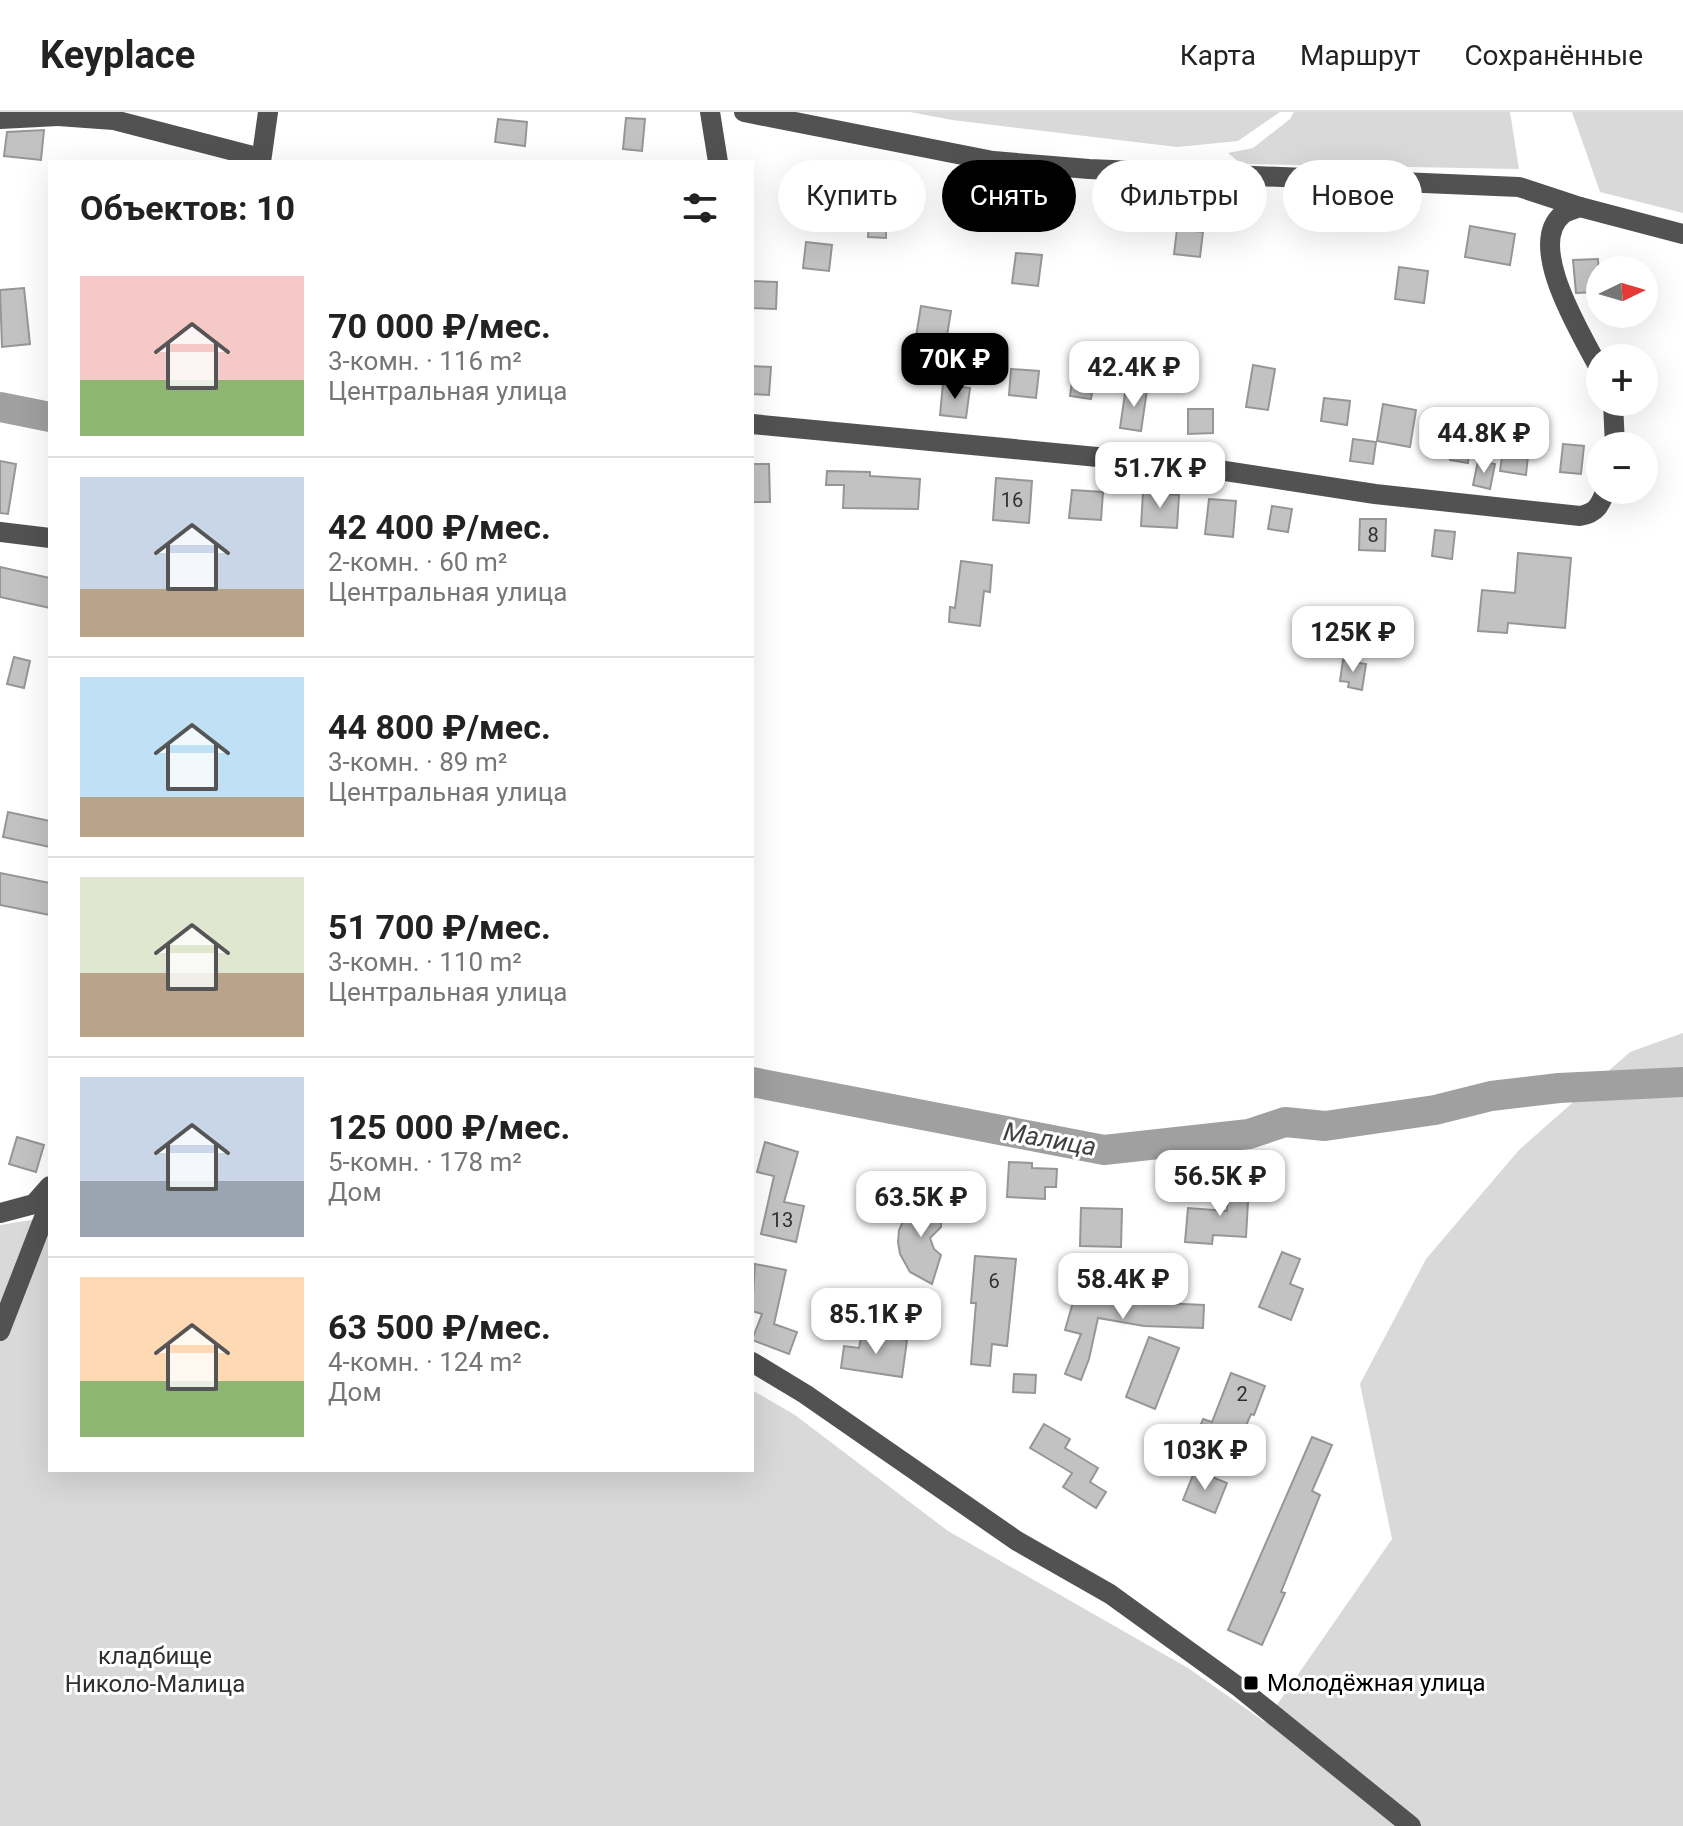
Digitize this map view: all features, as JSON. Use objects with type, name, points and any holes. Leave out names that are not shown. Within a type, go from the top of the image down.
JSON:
[{"type":"street","points":[[0,119],[57,114],[114,120],[261,160],[268,112]]},
{"type":"street","points":[[710,112],[718,160]]},
{"type":"street","points":[[744,112],[993,161],[1089,169],[1519,187],[1580,207],[1683,234]]},
{"type":"street","points":[[1580,207],[1563,214],[1555,225],[1550,241],[1550,260],[1564,301],[1586,344]]},
{"type":"street","points":[[754,424],[1192,466],[1375,494],[1580,516],[1590,514],[1601,504]]},
{"type":"street","points":[[0,532],[48,538]]},
{"type":"street","points":[[0,1213],[34,1204],[48,1188]]},
{"type":"street","points":[[0,1331],[48,1207]]},
{"type":"street","points":[[754,1363],[805,1394],[1017,1541],[1110,1594],[1240,1688],[1411,1826]]},
{"type":"green space","points":[[910,112],[1280,112],[1238,141],[1177,147],[952,120]]},
{"type":"green space","points":[[1294,112],[1510,112],[1519,169],[1422,167],[1422,160],[1283,160],[1283,165],[1267,164],[1267,160],[1236,160],[1228,153],[1253,148],[1290,119]]},
{"type":"green space","points":[[1572,112],[1683,112],[1683,213],[1600,192]]},
{"type":"green space","name":"кладбище Николо-Малица","points":[[1683,1033],[1683,1826],[0,1826],[0,1225],[48,1217],[48,1472],[754,1472],[754,1391],[795,1415],[948,1531],[1188,1668],[1265,1722],[1392,1539],[1360,1384],[1426,1259],[1519,1150],[1630,1052]]},
{"type":"building","points":[[626,118],[645,119],[642,151],[623,149]]},
{"type":"building","points":[[498,119],[527,122],[525,146],[495,142]]},
{"type":"building","points":[[44,130],[41,160],[4,156],[7,132]]},
{"type":"building","points":[[1470,226],[1515,234],[1510,265],[1465,257]]},
{"type":"building","points":[[868,232],[886,232],[886,238],[868,237]]},
{"type":"building","points":[[1177,232],[1203,232],[1200,257],[1174,254]]},
{"type":"building","points":[[806,242],[832,245],[829,271],[803,268]]},
{"type":"building","points":[[1016,253],[1042,255],[1038,286],[1012,283]]},
{"type":"building","points":[[1586,259],[1586,293],[1576,293],[1573,260]]},
{"type":"building","points":[[1399,267],[1428,271],[1424,303],[1395,299]]},
{"type":"building","points":[[754,281],[777,282],[776,309],[754,308]]},
{"type":"building","points":[[24,288],[30,344],[2,347],[0,290]]},
{"type":"building","points":[[921,306],[951,311],[945,348],[915,343]]},
{"type":"building","points":[[1076,354],[1097,358],[1091,399],[1070,396]]},
{"type":"building","points":[[1253,365],[1275,369],[1268,410],[1246,407]]},
{"type":"building","points":[[754,366],[771,367],[769,395],[754,394]]},
{"type":"building","points":[[1011,369],[1039,371],[1036,398],[1009,395]]},
{"type":"building","points":[[943,384],[970,388],[966,418],[940,415]]},
{"type":"building","points":[[1126,387],[1147,390],[1141,431],[1120,428]]},
{"type":"building","points":[[1324,398],[1350,401],[1347,425],[1321,421]]},
{"type":"building","points":[[1383,404],[1416,410],[1410,447],[1377,441]]},
{"type":"building","points":[[1188,409],[1213,409],[1213,433],[1188,434]]},
{"type":"building","points":[[1454,427],[1472,429],[1468,463],[1450,460]]},
{"type":"building","points":[[1353,439],[1376,442],[1373,464],[1350,461]]},
{"type":"building","points":[[1504,442],[1529,445],[1526,475],[1500,471]]},
{"type":"building","points":[[1563,444],[1584,446],[1581,474],[1560,472]]},
{"type":"building","points":[[0,461],[16,464],[8,514],[0,513]]},
{"type":"building","points":[[1478,461],[1495,464],[1490,489],[1473,485]]},
{"type":"building","points":[[754,464],[769,464],[770,502],[754,502]]},
{"type":"building","points":[[827,471],[870,472],[870,476],[920,479],[918,509],[843,508],[844,485],[826,485]]},
{"type":"building","points":[[996,478],[1032,481],[1029,523],[993,520]]},
{"type":"building","points":[[1072,490],[1103,492],[1101,520],[1069,518]]},
{"type":"building","points":[[1143,492],[1179,495],[1177,528],[1141,526]]},
{"type":"building","points":[[1209,499],[1236,501],[1233,537],[1205,534]]},
{"type":"building","points":[[1272,506],[1292,509],[1288,532],[1268,529]]},
{"type":"building","points":[[1360,519],[1386,519],[1385,551],[1359,550]]},
{"type":"building","points":[[1435,530],[1455,532],[1452,559],[1432,556]]},
{"type":"building","points":[[1518,553],[1571,558],[1565,628],[1508,623],[1507,633],[1478,631],[1482,590],[1515,593]]},
{"type":"building","points":[[961,561],[992,565],[990,592],[984,591],[980,626],[949,622],[950,607],[955,608]]},
{"type":"building","points":[[0,567],[48,578],[48,608],[0,597]]},
{"type":"building","points":[[14,657],[30,661],[24,688],[7,684]]},
{"type":"building","points":[[1343,660],[1366,664],[1362,690],[1348,687],[1349,682],[1340,681]]},
{"type":"building","points":[[8,812],[48,821],[48,847],[3,837]]},
{"type":"building","points":[[0,873],[48,883],[48,915],[0,905]]},
{"type":"building","points":[[17,1137],[44,1145],[36,1172],[9,1164]]},
{"type":"building","points":[[765,1142],[798,1152],[784,1202],[804,1206],[796,1242],[761,1234],[774,1176],[757,1172]]},
{"type":"building","points":[[1009,1162],[1032,1163],[1032,1168],[1057,1169],[1056,1187],[1045,1187],[1045,1199],[1007,1197]]},
{"type":"building","points":[[1228,1183],[1249,1185],[1246,1237],[1213,1235],[1212,1244],[1185,1242],[1188,1208],[1227,1211]]},
{"type":"building","points":[[940,1195],[941,1227],[930,1238],[934,1249],[941,1255],[932,1284],[910,1272],[900,1254],[899,1230],[908,1211],[916,1204]]},
{"type":"building","points":[[1081,1208],[1122,1209],[1121,1247],[1080,1246]]},
{"type":"building","points":[[1282,1252],[1300,1259],[1290,1284],[1303,1289],[1291,1320],[1259,1307]]},
{"type":"building","points":[[975,1256],[1016,1259],[1007,1346],[992,1344],[990,1366],[971,1364],[976,1303],[971,1303]]},
{"type":"building","points":[[755,1264],[786,1270],[774,1324],[797,1332],[789,1354],[754,1341],[762,1314],[754,1312]]},
{"type":"building","points":[[1076,1292],[1116,1304],[1117,1295],[1140,1298],[1139,1302],[1204,1305],[1203,1328],[1144,1326],[1098,1318],[1081,1380],[1065,1374],[1081,1334],[1065,1330]]},
{"type":"building","points":[[862,1333],[907,1340],[902,1377],[841,1368],[844,1346],[859,1348]]},
{"type":"building","points":[[1149,1337],[1179,1348],[1155,1409],[1126,1397]]},
{"type":"building","points":[[1231,1373],[1265,1386],[1234,1453],[1196,1437],[1203,1419],[1212,1422]]},
{"type":"building","points":[[1014,1374],[1036,1375],[1035,1393],[1013,1392]]},
{"type":"building","points":[[1044,1424],[1070,1439],[1065,1448],[1098,1468],[1090,1482],[1106,1492],[1096,1508],[1063,1487],[1072,1473],[1030,1448]]},
{"type":"building","points":[[1312,1437],[1332,1445],[1312,1491],[1320,1495],[1281,1592],[1285,1593],[1262,1645],[1228,1630]]},
{"type":"building","points":[[1195,1470],[1227,1483],[1215,1513],[1183,1500]]},
{"type":"waterway","name":"Малица","points":[[0,407],[48,417]]},
{"type":"waterway","name":"Малица","points":[[754,1082],[1104,1150],[1249,1134],[1285,1122],[1325,1126],[1435,1110],[1491,1096],[1559,1088],[1683,1082]]},
{"type":"place","name":"Молодёжная улица","points":[[1251,1683]]}]
